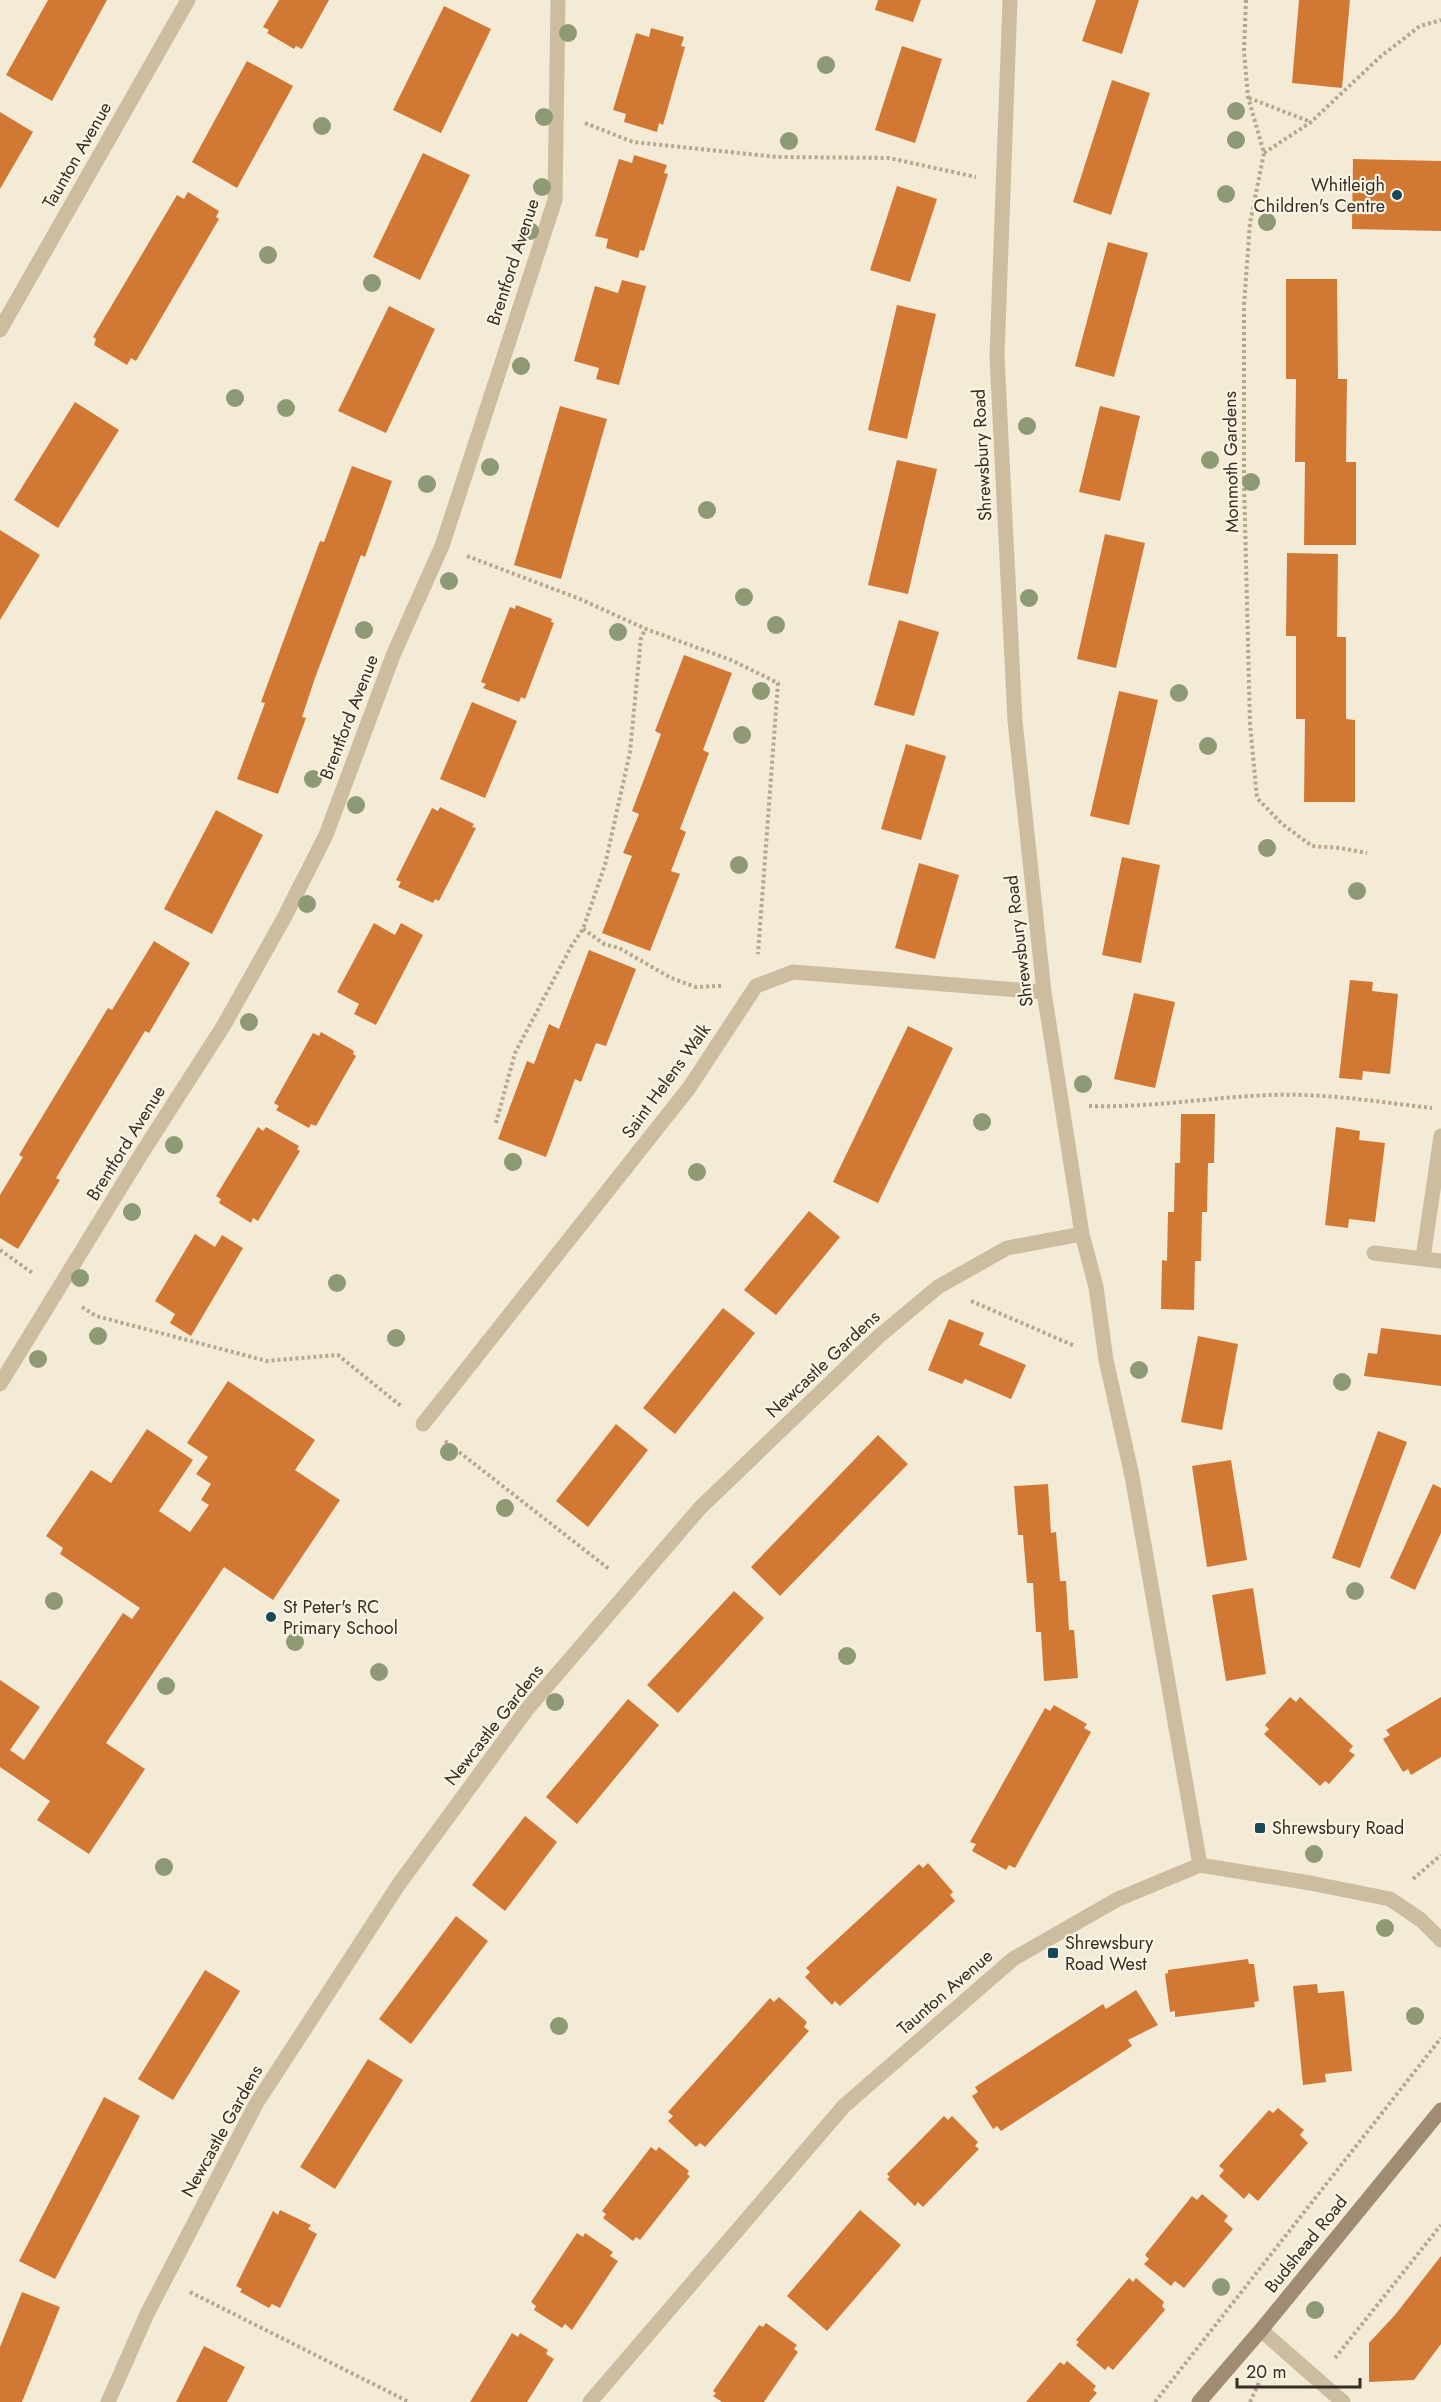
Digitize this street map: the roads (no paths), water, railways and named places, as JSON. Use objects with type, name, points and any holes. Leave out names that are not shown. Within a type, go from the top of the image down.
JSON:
[{"type":"street","name":"Taunton Avenue","points":[[0,330],[188,0]]},
{"type":"street","name":"Brentford Avenue","points":[[0,1384],[224,1025],[284,918],[326,835],[394,653],[442,546],[555,200],[558,0]]},
{"type":"street","name":"Shrewsbury Road","points":[[1010,0],[997,356],[1015,721],[1044,992],[1082,1234],[1096,1287],[1106,1360],[1132,1476],[1200,1865]]},
{"type":"street","name":"Saint Helens Walk","points":[[423,1424],[688,1088],[756,986],[793,972],[1044,992]]},
{"type":"street","points":[[1423,1258],[1441,1136]]},
{"type":"street","name":"Newcastle Gardens","points":[[108,2402],[165,2280],[256,2104],[399,1884],[528,1708],[700,1508],[878,1337],[938,1287],[1007,1248],[1082,1234]]},
{"type":"street","points":[[1374,1253],[1441,1261]]},
{"type":"street","name":"Taunton Avenue","points":[[590,2402],[844,2106],[1013,1959],[1118,1899],[1200,1865]]},
{"type":"street","points":[[1200,1865],[1390,1899],[1421,1920],[1441,1940]]},
{"type":"street","name":"Budshead Road","points":[[1199,2402],[1441,2110]]},
{"type":"street","points":[[1261,2330],[1343,2402]]},
{"type":"place","name":"Whitleigh Children's Centre","points":[[1397,195]]},
{"type":"place","name":"St Peter's RC Primary School","points":[[271,1617]]},
{"type":"place","name":"Shrewsbury Road","points":[[1260,1828]]},
{"type":"place","name":"Shrewsbury Road West","points":[[1053,1953]]}]
